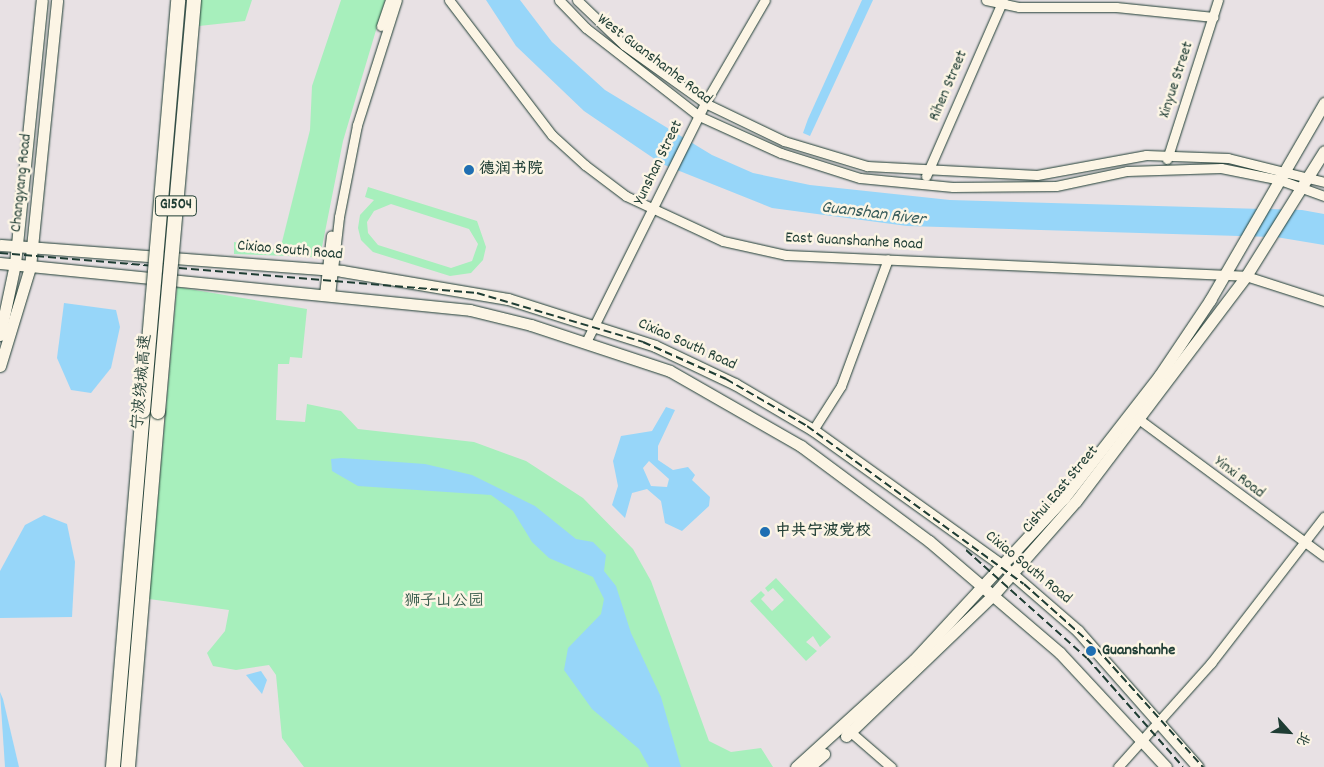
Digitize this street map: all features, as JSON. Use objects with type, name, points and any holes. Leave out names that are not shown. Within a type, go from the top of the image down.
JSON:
[{"type":"highway","name":"宁波绕城高速","points":[[113,767],[178,0]]},
{"type":"highway","name":"宁波绕城高速","points":[[128,767],[194,0]]},
{"type":"main road","name":"Changyang Road","points":[[0,335],[15,264],[42,0]]},
{"type":"main road","name":"Changyang Road","points":[[0,366],[30,267],[57,0]]},
{"type":"main road","name":"Cishui East Street","points":[[796,767],[848,730],[1003,566],[1064,498],[1159,376],[1224,275],[1324,102]]},
{"type":"main road","name":"Cishui East Street","points":[[809,767],[994,594],[1012,574],[1140,420],[1265,249],[1291,210],[1324,151]]},
{"type":"main road","name":"Cixiao South Road","points":[[0,245],[329,270],[508,299],[655,346],[735,384],[813,430],[1003,566],[1078,631],[1198,767]]},
{"type":"main road","name":"Cixiao South Road","points":[[0,263],[327,294],[470,310],[586,342],[670,371],[770,427],[929,540],[994,594]]},
{"type":"main road","points":[[994,594],[1060,652],[1143,739],[1166,767]]},
{"type":"street","points":[[327,294],[350,130],[390,0]]},
{"type":"street","points":[[329,270],[357,125],[396,0]]},
{"type":"street","name":"East Guanshanhe Road","points":[[449,0],[552,135],[620,191],[723,241],[786,255],[1246,276],[1324,301]]},
{"type":"street","name":"West Guanshanhe Road","points":[[559,0],[586,28],[699,116],[781,153],[860,178],[922,184],[1056,186],[1127,171],[1221,168],[1280,180],[1324,196]]},
{"type":"street","name":"Yunshan Street","points":[[586,342],[654,209],[705,103],[765,0]]},
{"type":"street","points":[[986,0],[1116,6],[1213,17]]},
{"type":"street","name":"Xinyue Street","points":[[1163,170],[1218,0]]},
{"type":"street","name":"West Guanshanhe Road","points":[[580,1],[624,45],[705,103],[784,141],[867,166],[928,172],[1037,176],[1146,155],[1228,158],[1286,169],[1324,182]]},
{"type":"street","name":"Rihen Street","points":[[922,184],[1002,2]]},
{"type":"street","points":[[813,430],[841,386],[888,259]]},
{"type":"street","name":"Yinxi Road","points":[[1140,420],[1304,544],[1324,556]]},
{"type":"street","points":[[1118,767],[1159,721],[1324,518]]},
{"type":"street","points":[[848,730],[891,767]]},
{"type":"green space","points":[[201,0],[252,0],[245,21],[199,26]]},
{"type":"green space","points":[[341,0],[385,0],[343,141],[322,247],[314,257],[234,254],[234,242],[280,250],[310,130],[312,86]]},
{"type":"green space","points":[[368,187],[477,221],[486,247],[483,260],[471,273],[450,276],[373,252],[361,240],[358,228],[360,215],[374,200],[365,197]],"holes":[[[391,204],[469,229],[478,244],[472,261],[451,268],[378,245],[368,233],[367,222],[374,211]]]},
{"type":"green space","name":"狮子山公园","points":[[177,287],[307,309],[302,358],[290,357],[289,364],[278,364],[276,420],[305,422],[307,404],[341,411],[358,429],[474,442],[526,461],[583,498],[633,549],[651,581],[709,741],[731,752],[761,748],[773,767],[304,767],[282,738],[276,675],[269,665],[236,670],[213,666],[207,653],[225,631],[229,610],[149,599]]},
{"type":"green space","points":[[776,578],[831,637],[820,647],[813,636],[806,642],[817,651],[806,661],[750,601],[761,591],[765,595],[761,599],[772,611],[784,600],[773,588],[768,592],[765,588]]},
{"type":"water","name":"Guanshan River","points":[[486,0],[520,0],[552,42],[605,90],[712,155],[753,173],[810,185],[950,200],[1302,210],[1324,214],[1324,245],[1276,237],[907,226],[772,208],[662,164],[584,111],[516,46]]},
{"type":"water","points":[[862,0],[873,0],[810,136],[803,133],[808,119]]},
{"type":"water","points":[[64,303],[116,310],[120,327],[111,368],[91,393],[71,390],[57,358]]},
{"type":"water","points":[[666,407],[675,410],[658,446],[658,460],[673,470],[688,467],[695,475],[692,480],[710,497],[709,506],[682,531],[665,523],[661,501],[647,489],[632,493],[625,518],[612,505],[618,486],[613,461],[621,436],[652,431]],"holes":[[[649,461],[669,479],[667,487],[651,486],[643,468]]]},
{"type":"water","points":[[342,458],[425,464],[472,475],[535,506],[576,539],[593,542],[606,555],[604,571],[616,586],[631,633],[661,697],[681,767],[649,767],[639,749],[592,709],[564,670],[568,648],[601,614],[604,599],[593,577],[549,558],[532,542],[513,511],[491,495],[358,486],[332,471],[331,459]]},
{"type":"water","points":[[44,515],[67,524],[75,562],[72,617],[0,618],[0,571],[25,525]]},
{"type":"water","points":[[261,671],[267,680],[262,694],[246,675]]},
{"type":"water","points":[[0,692],[3,699],[19,767],[5,767]]},
{"type":"railway","points":[[0,253],[477,293],[643,342],[726,379],[807,426],[1024,584],[1097,649],[1203,767]]},
{"type":"railway","points":[[966,550],[1087,658],[1183,767]]},
{"type":"place","name":"德润书院","points":[[469,170]]},
{"type":"place","name":"中共宁波党校","points":[[765,532]]},
{"type":"place","name":"Guanshanhe","points":[[1091,651]]}]
